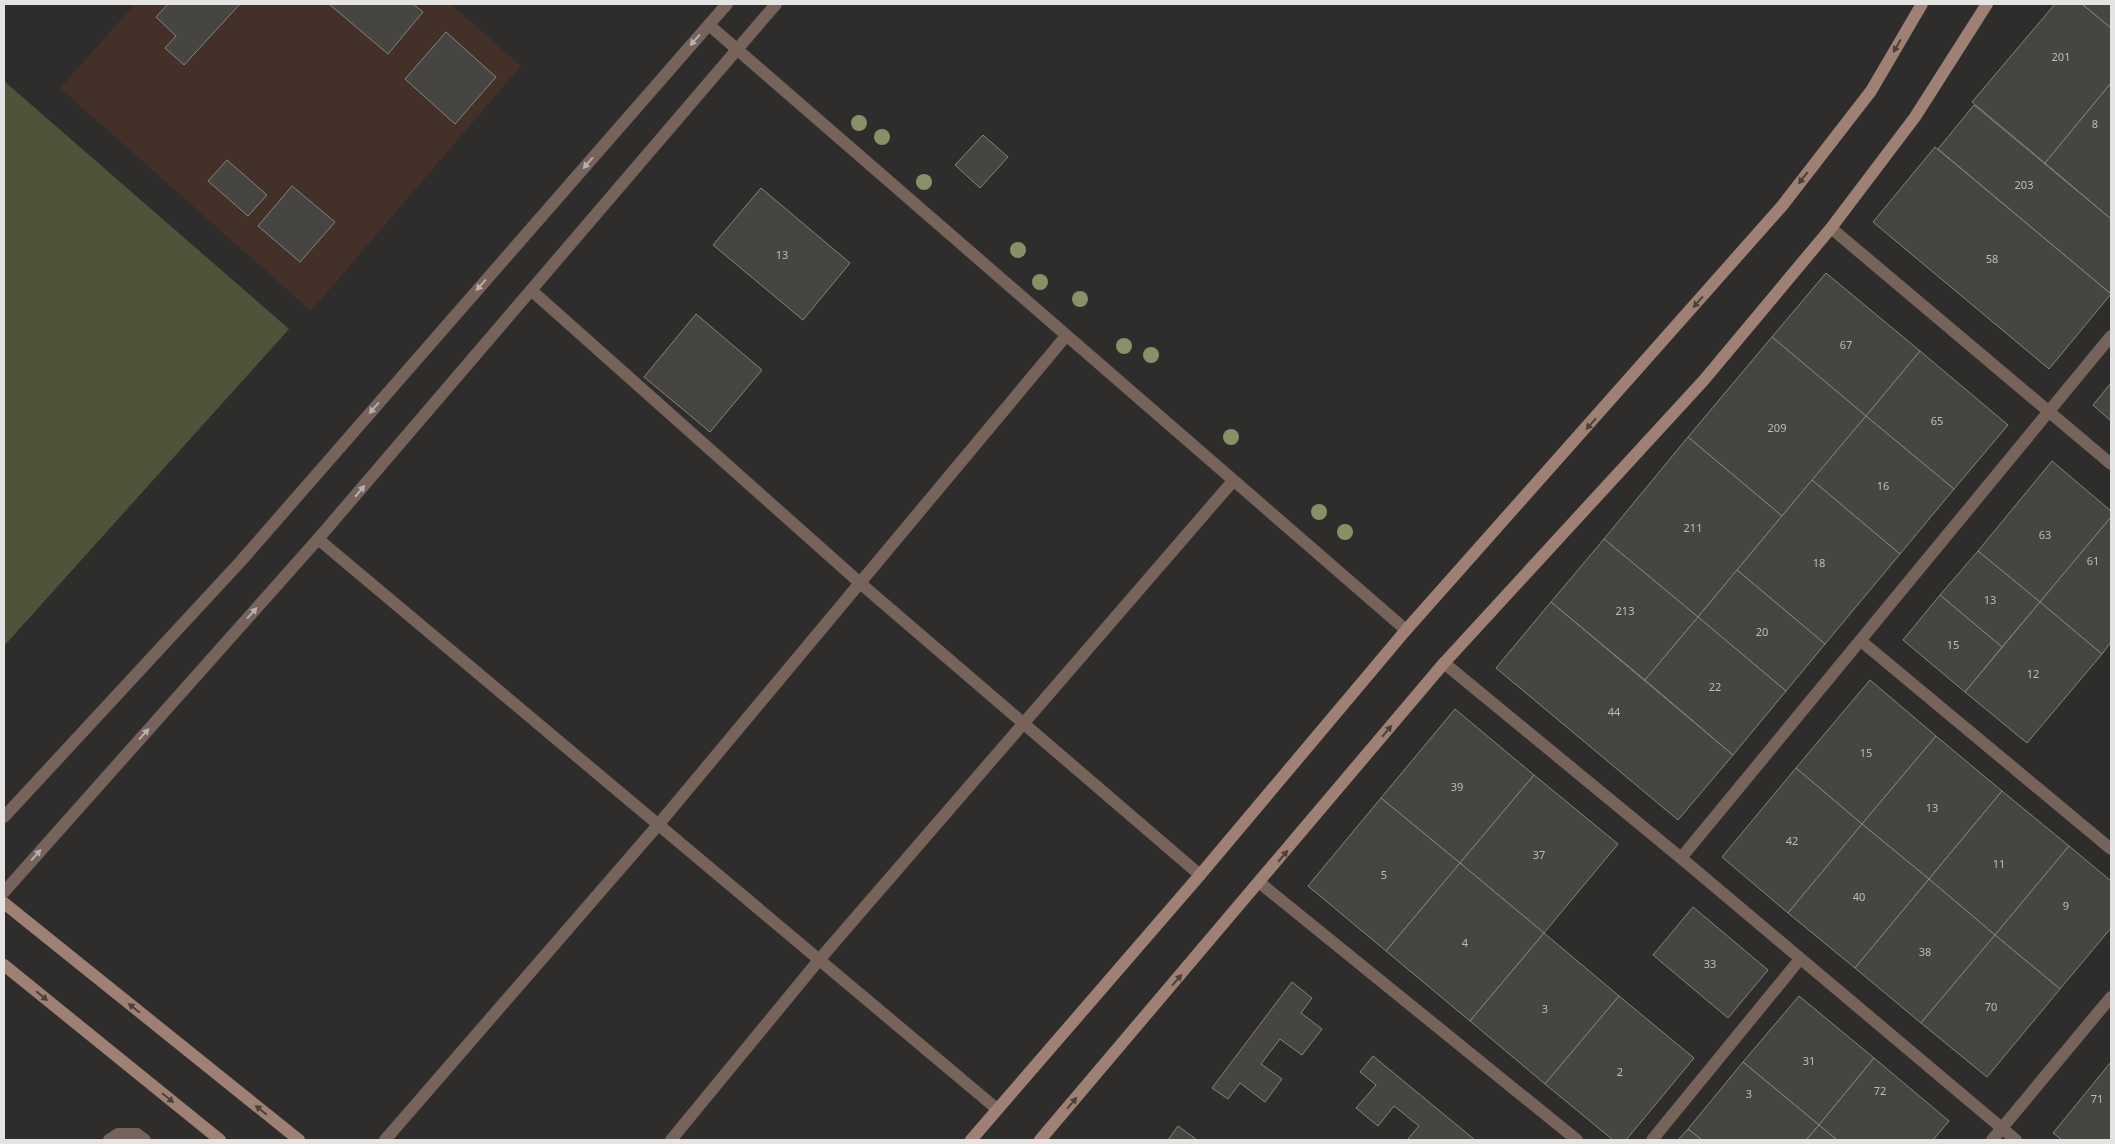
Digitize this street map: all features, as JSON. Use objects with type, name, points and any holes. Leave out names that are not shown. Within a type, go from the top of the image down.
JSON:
[{"type":"main road","points":[[971,1140],[1200,875],[1406,630],[1782,206],[1871,91],[1922,4]]},
{"type":"main road","points":[[1040,1140],[1260,883],[1444,663],[1704,380],[1831,228],[1915,118],[1987,4]]},
{"type":"main road","points":[[4,903],[299,1140]]},
{"type":"main road","points":[[4,965],[220,1140]]},
{"type":"street","points":[[4,817],[241,561],[727,4]]},
{"type":"street","points":[[4,892],[318,539],[736,48],[776,4]]},
{"type":"street","points":[[709,25],[1406,630]]},
{"type":"street","points":[[1831,228],[2111,464]]},
{"type":"street","points":[[531,290],[860,583],[1200,875]]},
{"type":"street","points":[[385,1140],[658,825],[1066,336]]},
{"type":"street","points":[[1681,858],[2111,336]]},
{"type":"street","points":[[670,1140],[819,960],[1233,481]]},
{"type":"street","points":[[318,539],[997,1109]]},
{"type":"street","points":[[1861,641],[2111,849]]},
{"type":"street","points":[[1444,663],[1681,858],[2016,1140]]},
{"type":"street","points":[[1260,883],[1577,1140]]},
{"type":"street","points":[[1652,1140],[1800,959]]},
{"type":"street","points":[[1992,1140],[2111,997]]},
{"type":"street","points":[[109,1140],[118,1134],[137,1134],[145,1140]]},
{"type":"shaded area","points":[[135,4],[451,4],[521,66],[311,311],[60,88]]},
{"type":"green space","points":[[4,81],[289,329],[4,646]]},
{"type":"building","points":[[168,4],[240,4],[184,65],[165,48],[176,36],[156,17]]},
{"type":"building","points":[[329,4],[413,4],[423,12],[388,54]]},
{"type":"building","points":[[2055,4],[2082,4],[2111,28],[2111,83],[2045,163],[1972,102]]},
{"type":"building","points":[[2082,4],[2111,4],[2111,28]]},
{"type":"building","points":[[446,32],[496,77],[455,124],[405,79]]},
{"type":"building","points":[[2111,83],[2111,219],[2045,163]]},
{"type":"building","points":[[1974,105],[2111,219],[2111,294],[1938,149]]},
{"type":"building","points":[[983,135],[1008,157],[980,188],[955,165]]},
{"type":"building","points":[[1935,147],[2111,294],[2049,369],[1873,222]]},
{"type":"building","points":[[227,160],[267,195],[248,216],[208,181]]},
{"type":"building","points":[[292,186],[335,222],[300,262],[258,226]]},
{"type":"building","points":[[761,188],[850,263],[803,320],[713,245]]},
{"type":"building","points":[[1826,273],[1920,351],[1866,416],[1772,337]]},
{"type":"building","points":[[696,314],[762,370],[710,432],[644,377]]},
{"type":"building","points":[[1772,337],[1866,416],[1782,516],[1688,437]]},
{"type":"building","points":[[1920,351],[2008,425],[1954,489],[1866,416]]},
{"type":"building","points":[[2111,383],[2111,421],[2093,405]]},
{"type":"building","points":[[1866,416],[1954,489],[1900,554],[1812,480]]},
{"type":"building","points":[[1688,437],[1782,516],[1698,617],[1604,539]]},
{"type":"building","points":[[2052,461],[2111,511],[2111,517],[2040,602],[1978,551]]},
{"type":"building","points":[[1812,480],[1900,554],[1825,644],[1737,570]]},
{"type":"building","points":[[2111,517],[2111,642],[2102,654],[2040,602]]},
{"type":"building","points":[[1604,539],[1698,617],[1645,680],[1551,602]]},
{"type":"building","points":[[1978,551],[2040,602],[2002,647],[1940,595]]},
{"type":"building","points":[[1737,570],[1825,644],[1786,691],[1698,617]]},
{"type":"building","points":[[1940,595],[2002,647],[1965,692],[1903,640]]},
{"type":"building","points":[[1551,602],[1733,755],[1678,820],[1496,668]]},
{"type":"building","points":[[2040,602],[2102,654],[2027,743],[1965,692]]},
{"type":"building","points":[[1698,617],[1786,691],[1733,755],[1645,680]]},
{"type":"building","points":[[1870,680],[1936,736],[1862,824],[1796,768]]},
{"type":"building","points":[[1455,709],[1534,775],[1460,863],[1381,798]]},
{"type":"building","points":[[1936,736],[2002,791],[1929,879],[1862,824]]},
{"type":"building","points":[[1796,768],[1862,824],[1788,913],[1722,857]]},
{"type":"building","points":[[1534,775],[1618,844],[1544,933],[1460,863]]},
{"type":"building","points":[[2002,791],[2069,846],[1995,935],[1929,879]]},
{"type":"building","points":[[1381,798],[1460,863],[1386,951],[1308,886]]},
{"type":"building","points":[[1862,824],[1929,879],[1855,968],[1788,913]]},
{"type":"building","points":[[2069,846],[2111,881],[2111,928],[2060,989],[1995,935]]},
{"type":"building","points":[[1460,863],[1544,933],[1470,1021],[1386,951]]},
{"type":"building","points":[[1929,879],[1995,935],[1921,1023],[1855,968]]},
{"type":"building","points":[[1693,907],[1768,970],[1728,1018],[1653,955]]},
{"type":"building","points":[[1544,933],[1619,996],[1545,1084],[1470,1021]]},
{"type":"building","points":[[1995,935],[2060,989],[1987,1077],[1921,1023]]},
{"type":"building","points":[[1292,982],[1312,998],[1301,1013],[1322,1029],[1302,1055],[1280,1039],[1261,1064],[1282,1079],[1265,1102],[1240,1083],[1228,1099],[1212,1088]]},
{"type":"building","points":[[1619,996],[1694,1058],[1626,1140],[1613,1140],[1545,1084]]},
{"type":"building","points":[[1799,996],[1874,1058],[1819,1125],[1743,1062]]},
{"type":"building","points":[[1373,1056],[1475,1140],[1407,1140],[1419,1126],[1394,1106],[1378,1126],[1356,1108],[1376,1085],[1360,1072]]},
{"type":"building","points":[[1874,1058],[1949,1121],[1933,1140],[1837,1140],[1819,1125]]},
{"type":"building","points":[[1743,1062],[1819,1125],[1806,1140],[1702,1140],[1688,1129]]},
{"type":"building","points":[[2111,1062],[2111,1140],[2062,1140],[2053,1133]]},
{"type":"building","points":[[1819,1125],[1837,1140],[1806,1140]]},
{"type":"building","points":[[1178,1126],[1197,1140],[1168,1140]]},
{"type":"building","points":[[1688,1129],[1702,1140],[1678,1140]]}]
